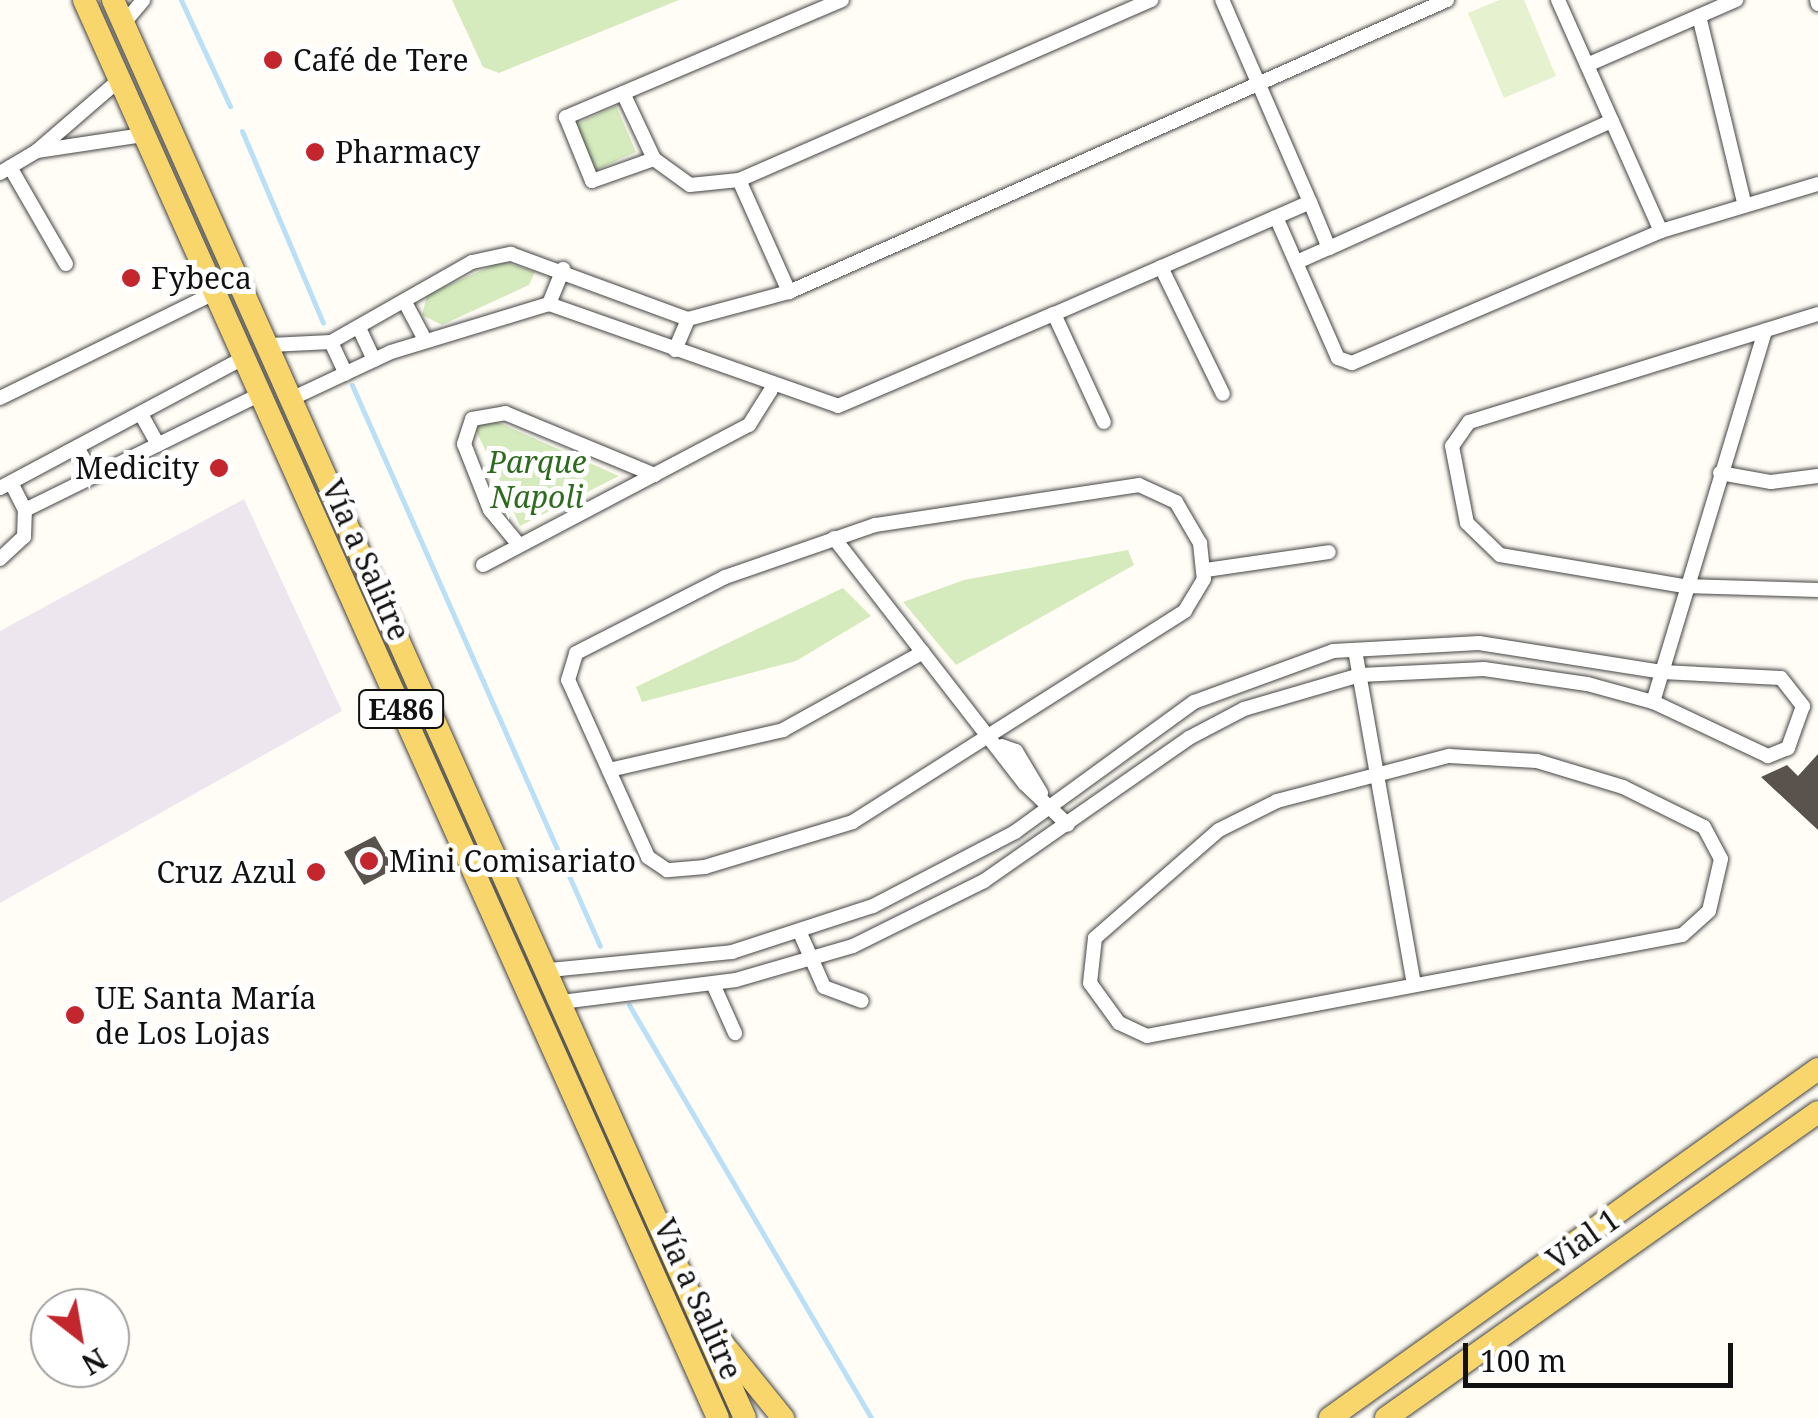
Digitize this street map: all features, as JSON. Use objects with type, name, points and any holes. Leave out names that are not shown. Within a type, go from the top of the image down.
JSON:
[{"type":"main road","name":"Vía a Salitre","points":[[84,0],[718,1418]]},
{"type":"main road","name":"Vía a Salitre","points":[[113,0],[549,970],[745,1418]]},
{"type":"main road","points":[[1330,1418],[1818,1069]]},
{"type":"main road","name":"Vial 1","points":[[1386,1418],[1818,1112]]},
{"type":"main road","points":[[698,1313],[783,1418]]},
{"type":"street","points":[[124,24],[144,0]]},
{"type":"street","points":[[654,159],[595,184],[564,124],[623,92],[842,0]]},
{"type":"street","points":[[623,92],[654,159],[690,185],[738,180],[1151,0]]},
{"type":"street","points":[[1222,0],[1329,248]]},
{"type":"street","points":[[270,345],[331,342],[407,306],[472,262],[511,254],[688,319],[789,292],[1447,0]]},
{"type":"street","points":[[1558,0],[1661,231]]},
{"type":"street","points":[[1587,65],[1736,0]]},
{"type":"street","points":[[1699,16],[1745,206]]},
{"type":"street","points":[[66,264],[5,170],[37,151],[118,81]]},
{"type":"street","points":[[1297,262],[1612,121]]},
{"type":"street","points":[[37,151],[143,135]]},
{"type":"street","points":[[738,180],[789,292]]},
{"type":"street","points":[[1276,216],[1338,358],[1352,362],[1661,231],[1818,184]]},
{"type":"street","points":[[293,398],[425,340],[549,304],[771,390],[838,406],[1310,202]]},
{"type":"street","points":[[1162,267],[1222,394]]},
{"type":"street","points":[[549,304],[563,270]]},
{"type":"street","points":[[0,398],[214,293]]},
{"type":"street","points":[[407,306],[425,340]]},
{"type":"street","points":[[1054,314],[1104,422]]},
{"type":"street","points":[[1818,314],[1470,422],[1452,446],[1466,524],[1500,555],[1684,586],[1818,590]]},
{"type":"street","points":[[675,350],[688,319]]},
{"type":"street","points":[[360,330],[374,360]]},
{"type":"street","points":[[1653,702],[1658,672],[1765,330]]},
{"type":"street","points":[[331,342],[346,374]]},
{"type":"street","points":[[0,559],[24,537],[24,510],[5,485],[242,359]]},
{"type":"street","points":[[484,565],[749,425],[771,390]]},
{"type":"street","points":[[24,510],[259,396]]},
{"type":"street","points":[[519,545],[490,510],[464,444],[472,419],[505,413],[655,474]]},
{"type":"street","points":[[141,414],[158,445]]},
{"type":"street","points":[[76,448],[93,476]]},
{"type":"street","points":[[1720,473],[1771,482],[1818,476]]},
{"type":"street","points":[[1139,485],[1176,502],[1206,570],[1185,611],[1099,658],[998,741],[854,822],[675,872],[648,857],[568,680],[576,653],[694,591],[834,538],[978,505],[1139,485]]},
{"type":"street","points":[[834,538],[998,741],[1023,760],[1041,793],[1068,824]]},
{"type":"street","points":[[1206,570],[1329,552]]},
{"type":"street","points":[[549,970],[732,952],[800,933],[942,874],[1052,806],[1194,702],[1296,661],[1354,650],[1480,644],[1658,672],[1781,678],[1798,691],[1802,723],[1788,748],[1768,756],[1653,702],[1484,669],[1360,675],[1244,709],[922,916],[808,959],[736,980],[563,1002]]},
{"type":"street","points":[[1354,650],[1414,983]]},
{"type":"street","points":[[608,770],[782,730],[923,652]]},
{"type":"street","points":[[1449,756],[1537,761],[1623,787],[1704,827],[1722,859],[1709,912],[1682,936],[1414,983],[1147,1036],[1118,1023],[1086,966],[1117,913],[1219,830],[1374,770],[1449,756]]},
{"type":"street","points":[[800,933],[808,959],[832,993],[862,1001]]},
{"type":"street","points":[[732,952],[736,980]]},
{"type":"street","points":[[713,984],[735,1032]]},
{"type":"shaded area","points":[[244,499],[342,711],[0,903],[0,631]]},
{"type":"green space","points":[[452,0],[679,0],[499,73],[483,67]]},
{"type":"green space","points":[[1499,0],[1524,0],[1556,76],[1504,98],[1468,13]]},
{"type":"green space","points":[[616,106],[636,152],[594,171],[574,125]]},
{"type":"green space","points":[[502,261],[535,272],[529,285],[442,325],[422,315],[427,295]]},
{"type":"green space","name":"Parque Napoli","points":[[493,420],[619,476],[520,526],[475,428]]},
{"type":"green space","points":[[1128,550],[1134,565],[956,665],[903,602],[964,580]]},
{"type":"green space","points":[[843,588],[871,616],[796,661],[642,702],[636,687]]},
{"type":"building","points":[[1818,754],[1818,830],[1761,777],[1787,765],[1798,776]]},
{"type":"building","name":"Mini Comisariato","points":[[375,836],[394,869],[364,885],[344,852]]},
{"type":"waterway","points":[[181,0],[230,106]]},
{"type":"waterway","points":[[242,131],[323,323]]},
{"type":"waterway","points":[[352,385],[600,946]]},
{"type":"waterway","points":[[629,1005],[871,1418]]},
{"type":"place","name":"Café de Tere","points":[[273,60]]},
{"type":"place","name":"Pharmacy","points":[[315,152]]},
{"type":"place","name":"Fybeca","points":[[131,278]]},
{"type":"place","name":"Medicity","points":[[219,468]]},
{"type":"place","name":"Mini Comisariato","points":[[369,861]]},
{"type":"place","name":"Cruz Azul","points":[[316,872]]},
{"type":"place","name":"UE Santa María de Los Lojas","points":[[75,1015]]}]
